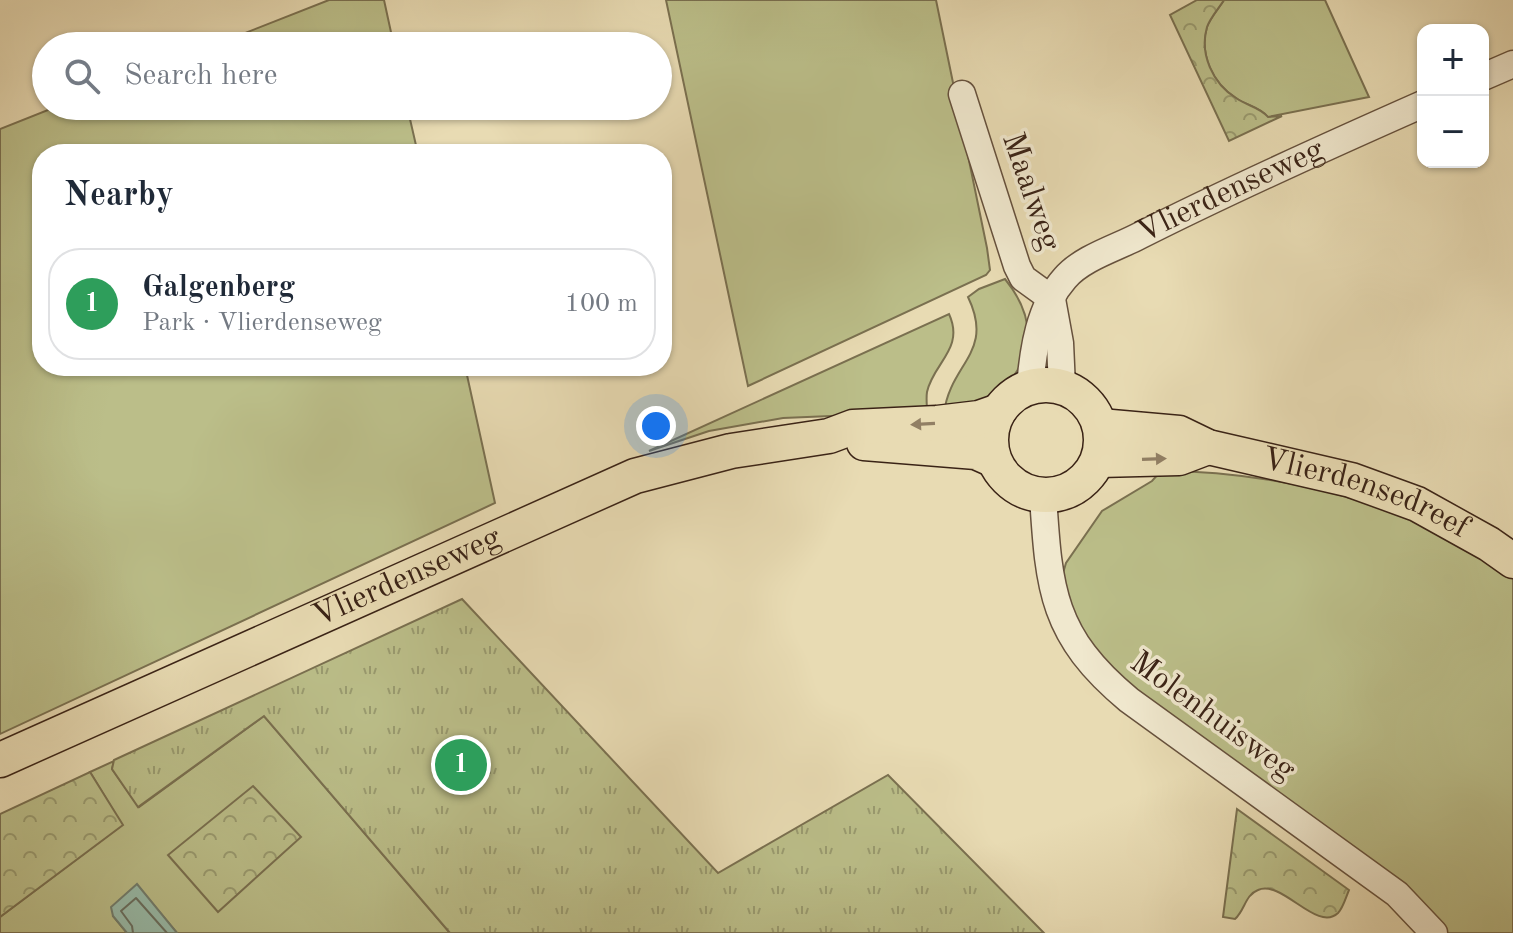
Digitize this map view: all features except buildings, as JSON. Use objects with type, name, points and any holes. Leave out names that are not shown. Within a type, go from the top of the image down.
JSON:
[{"type":"main road","points":[[1046,387],[1078,395],[1091,408],[1099,443],[1087,479],[1077,487],[1043,496],[1026,492],[1011,483],[994,460],[991,436],[999,411],[1016,394],[1046,387]]},
{"type":"main road","name":"Vlierdenseweg","points":[[0,760],[635,476],[731,451],[829,436],[853,427],[937,423],[979,418],[999,411]]},
{"type":"main road","name":"Vlierdenseweg","points":[[829,436],[853,442],[976,452],[994,460]]},
{"type":"main road","name":"Vlierdensedreef","points":[[1099,443],[1179,458],[1208,447],[1351,480],[1404,499],[1489,544],[1513,561]]},
{"type":"street","points":[[1489,74],[1513,64]]},
{"type":"street","name":"Maalweg","points":[[962,94],[1017,266],[1023,278],[1052,299]]},
{"type":"street","name":"Vlierdenseweg","points":[[1052,299],[1061,282],[1075,268],[1158,226],[1417,107]]},
{"type":"street","points":[[1046,387],[1060,343],[1052,299]]},
{"type":"street","name":"Molenhuisweg","points":[[1043,496],[1047,551],[1057,609],[1073,642],[1100,677],[1397,894],[1434,933]]},
{"type":"green space","points":[[329,0],[384,0],[391,32],[248,32]]},
{"type":"green space","points":[[666,0],[936,0],[987,248],[990,270],[986,275],[748,386]]},
{"type":"green space","points":[[1197,0],[1224,0],[1208,24],[1205,37],[1207,58],[1215,77],[1228,92],[1268,117],[1282,116],[1229,141],[1170,15]]},
{"type":"green space","points":[[1224,0],[1325,0],[1369,97],[1268,117],[1236,98],[1215,77],[1205,48],[1207,27]]},
{"type":"green space","points":[[32,116],[32,120],[410,120],[416,144],[32,144],[32,376],[467,376],[495,503],[0,734],[0,129]]},
{"type":"green space","points":[[1005,279],[1024,311],[1027,342],[1024,357],[1017,372],[992,399],[944,413],[954,382],[974,345],[975,316],[968,297]]},
{"type":"green space","points":[[949,314],[953,326],[951,346],[930,382],[927,412],[783,418],[709,431],[649,451]]},
{"type":"green space","points":[[1161,471],[1258,478],[1354,499],[1427,527],[1513,574],[1513,933],[1439,933],[1136,696],[1079,629],[1061,580],[1066,563],[1102,511],[1152,481]]},
{"type":"green space","points":[[462,599],[718,873],[888,775],[1044,933],[450,933],[264,716],[138,807],[112,769],[114,760]]},
{"type":"green space","points":[[264,716],[450,933],[177,933],[137,885],[113,916],[127,933],[0,933],[0,917],[122,825],[90,772],[114,761],[112,769],[139,807]]},
{"type":"green space","points":[[90,772],[123,825],[0,917],[0,814]]},
{"type":"green space","points":[[253,786],[301,837],[218,912],[168,855]]},
{"type":"green space","points":[[1237,809],[1349,890],[1338,913],[1330,917],[1320,916],[1267,889],[1250,895],[1235,919],[1223,917]]},
{"type":"water","points":[[137,884],[177,933],[127,933],[113,916],[111,907]]},
{"type":"place","name":"Galgenberg","points":[[461,765]]}]
